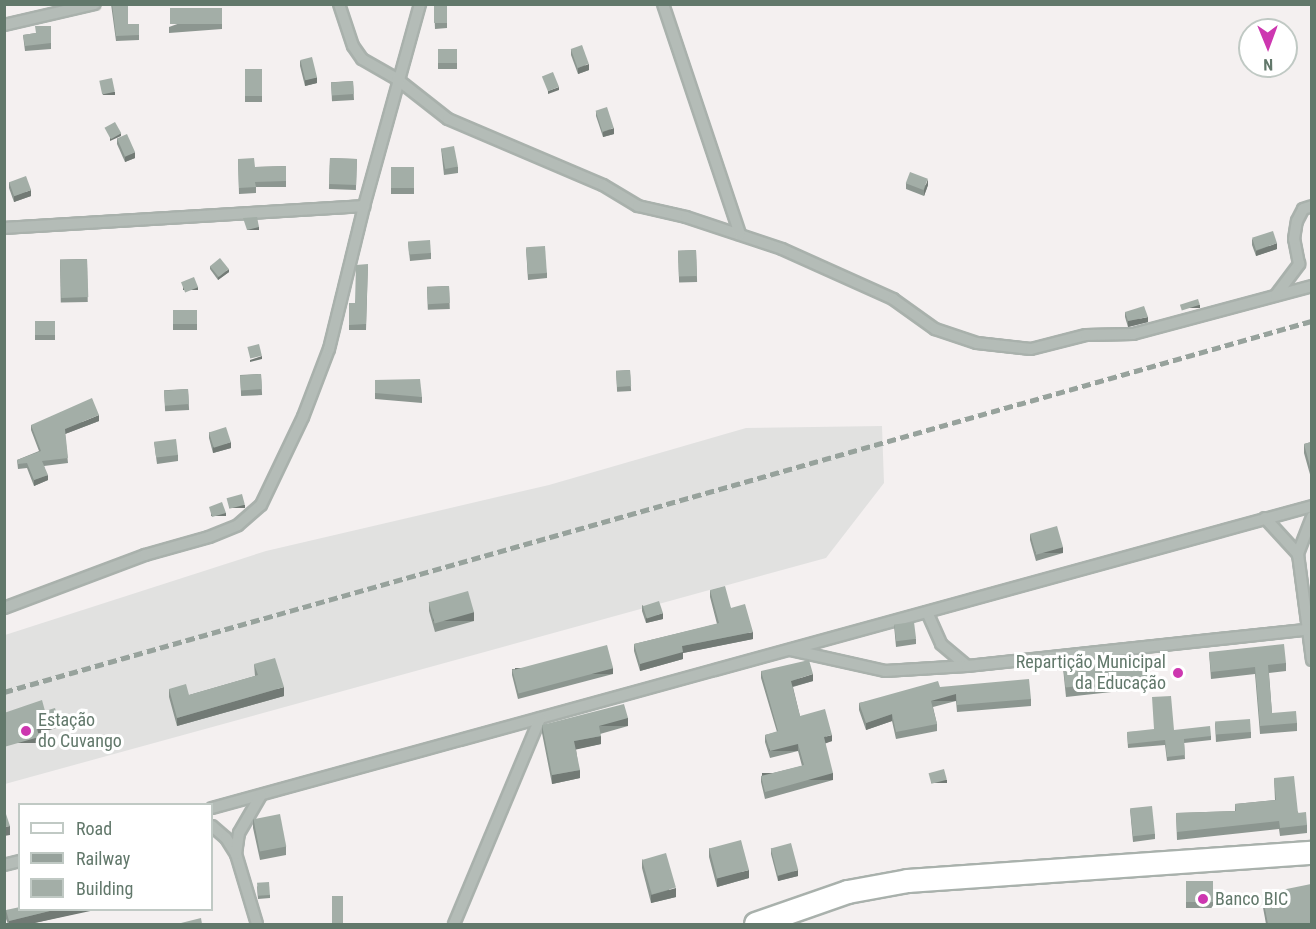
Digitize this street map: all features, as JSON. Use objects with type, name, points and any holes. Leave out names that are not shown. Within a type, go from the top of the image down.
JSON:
[{"type":"main road","points":[[756,924],[848,892],[968,874],[1311,853]]},
{"type":"street","points":[[4,25],[94,4]]},
{"type":"street","points":[[339,4],[357,53],[398,79],[448,119],[603,185],[638,206],[740,234],[892,299],[947,334],[1012,349],[1030,349],[1086,335],[1133,334],[1311,286]]},
{"type":"street","points":[[4,608],[135,558],[210,537],[238,525],[261,505],[303,417],[329,349],[364,206],[398,79],[411,45],[420,4]]},
{"type":"street","points":[[663,4],[740,234]]},
{"type":"street","points":[[4,228],[364,206]]},
{"type":"street","points":[[1276,295],[1299,264],[1294,238],[1297,221],[1303,209],[1311,206]]},
{"type":"street","points":[[213,808],[1311,506]]},
{"type":"street","points":[[1311,517],[1298,554],[1311,660]]},
{"type":"street","points":[[1265,518],[1298,554]]},
{"type":"street","points":[[927,612],[941,644],[967,666]]},
{"type":"street","points":[[788,650],[885,671],[967,666],[1309,629]]},
{"type":"street","points":[[454,924],[540,718]]},
{"type":"street","points":[[236,854],[239,833],[261,795]]},
{"type":"street","points":[[213,827],[226,838],[236,854],[257,924]]},
{"type":"shaded area","points":[[882,426],[884,483],[826,558],[5,784],[5,635],[266,551],[549,485],[746,428]]},
{"type":"building","points":[[112,4],[128,4],[128,24],[139,24],[139,35],[116,36]]},
{"type":"building","points":[[434,4],[447,4],[447,23],[434,23]]},
{"type":"building","points":[[170,8],[222,8],[222,24],[170,24]]},
{"type":"building","points":[[35,26],[51,26],[51,43],[25,46],[23,35],[36,33]]},
{"type":"building","points":[[582,45],[589,64],[578,68],[571,49]]},
{"type":"building","points":[[438,49],[457,49],[457,63],[438,63]]},
{"type":"building","points":[[312,57],[317,77],[305,80],[300,60]]},
{"type":"building","points":[[245,69],[262,69],[262,96],[245,96]]},
{"type":"building","points":[[553,72],[559,87],[548,91],[542,76]]},
{"type":"building","points":[[112,78],[115,92],[102,94],[99,81]]},
{"type":"building","points":[[353,81],[354,94],[332,96],[331,83]]},
{"type":"building","points":[[607,107],[614,128],[602,132],[596,111]]},
{"type":"building","points":[[115,122],[121,133],[111,139],[105,128]]},
{"type":"building","points":[[127,134],[135,152],[125,157],[117,138]]},
{"type":"building","points":[[454,146],[458,167],[445,169],[441,148]]},
{"type":"building","points":[[254,158],[255,167],[286,166],[286,181],[255,182],[256,187],[239,188],[238,159]]},
{"type":"building","points":[[330,158],[357,159],[356,185],[329,184]]},
{"type":"building","points":[[391,167],[414,167],[414,188],[391,188]]},
{"type":"building","points":[[910,172],[928,179],[923,190],[906,183]]},
{"type":"building","points":[[26,176],[31,190],[14,196],[9,182]]},
{"type":"building","points":[[257,217],[259,227],[247,230],[243,218]]},
{"type":"building","points":[[1273,231],[1277,243],[1256,250],[1252,238]]},
{"type":"building","points":[[430,240],[431,253],[409,255],[408,242]]},
{"type":"building","points":[[545,246],[547,273],[528,274],[526,247]]},
{"type":"building","points":[[696,250],[697,276],[679,277],[678,251]]},
{"type":"building","points":[[220,258],[229,269],[219,277],[210,266]]},
{"type":"building","points":[[87,259],[88,297],[61,298],[60,260]]},
{"type":"building","points":[[368,264],[366,324],[349,325],[349,303],[355,303],[356,265]]},
{"type":"building","points":[[194,277],[198,287],[185,292],[181,282]]},
{"type":"building","points":[[449,286],[450,303],[428,304],[427,287]]},
{"type":"building","points":[[1198,299],[1200,305],[1182,311],[1180,305]]},
{"type":"building","points":[[1144,306],[1148,317],[1128,321],[1125,312]]},
{"type":"building","points":[[173,310],[197,310],[197,324],[173,324]]},
{"type":"building","points":[[35,321],[55,321],[55,335],[35,335]]},
{"type":"building","points":[[259,344],[262,356],[250,359],[247,347]]},
{"type":"building","points":[[630,370],[631,386],[617,387],[616,371]]},
{"type":"building","points":[[261,374],[262,389],[241,390],[240,375]]},
{"type":"building","points":[[420,379],[422,397],[375,393],[375,380]]},
{"type":"building","points":[[188,389],[189,404],[165,406],[164,391]]},
{"type":"building","points":[[92,398],[99,415],[65,429],[68,458],[42,461],[48,475],[34,480],[27,463],[18,464],[17,460],[41,451],[31,425]]},
{"type":"building","points":[[226,427],[231,442],[214,448],[209,433]]},
{"type":"building","points":[[176,439],[178,455],[156,458],[154,442]]},
{"type":"building","points":[[1311,442],[1311,470],[1304,444]]},
{"type":"building","points":[[242,494],[245,505],[229,509],[227,498]]},
{"type":"building","points":[[222,502],[226,513],[212,517],[209,507]]},
{"type":"building","points":[[1057,526],[1063,547],[1036,555],[1030,534]]},
{"type":"building","points":[[725,586],[731,608],[745,604],[753,632],[682,646],[683,652],[640,664],[634,644],[719,623],[710,590]]},
{"type":"building","points":[[468,591],[474,612],[435,623],[429,602]]},
{"type":"building","points":[[659,601],[663,613],[647,619],[643,606]]},
{"type":"building","points":[[914,622],[916,639],[896,641],[894,624]]},
{"type":"building","points":[[1284,644],[1286,663],[1268,665],[1272,713],[1296,711],[1297,723],[1260,726],[1255,667],[1211,672],[1209,652]]},
{"type":"building","points":[[607,645],[613,668],[519,694],[512,670]]},
{"type":"building","points":[[275,658],[284,687],[177,718],[169,689],[186,684],[189,695],[258,675],[254,664]]},
{"type":"building","points":[[1146,659],[1148,679],[1066,688],[1063,668]]},
{"type":"building","points":[[809,660],[813,674],[791,681],[800,716],[825,709],[832,735],[824,737],[833,773],[765,792],[761,776],[804,765],[798,744],[770,751],[765,735],[778,731],[761,671]]},
{"type":"building","points":[[1029,679],[1031,699],[957,705],[956,694],[931,701],[937,724],[896,732],[892,714],[866,723],[859,703],[938,681],[940,687]]},
{"type":"building","points":[[1171,696],[1174,730],[1210,726],[1211,736],[1184,739],[1185,755],[1167,757],[1165,740],[1128,744],[1127,732],[1154,729],[1152,697]]},
{"type":"building","name":"Estação do Cuvango","points":[[42,700],[45,711],[55,708],[59,722],[37,728],[39,737],[4,747],[4,713]]},
{"type":"building","points":[[624,704],[628,718],[599,726],[601,736],[574,741],[580,770],[552,775],[542,725]]},
{"type":"building","points":[[1250,719],[1251,732],[1216,734],[1215,721]]},
{"type":"building","points":[[944,769],[947,780],[931,784],[929,773]]},
{"type":"building","points":[[1294,776],[1298,813],[1306,812],[1307,825],[1280,828],[1279,821],[1177,832],[1176,813],[1236,811],[1235,804],[1276,800],[1274,778]]},
{"type":"building","points":[[1152,806],[1155,834],[1133,836],[1130,808]]},
{"type":"building","points":[[4,808],[10,826],[4,827]]},
{"type":"building","points":[[280,814],[286,846],[260,852],[253,819]]},
{"type":"building","points":[[741,840],[749,870],[717,878],[709,849]]},
{"type":"building","points":[[791,843],[798,870],[778,875],[771,848]]},
{"type":"building","points":[[666,853],[676,888],[652,894],[642,860]]},
{"type":"building","points":[[1186,881],[1213,881],[1213,902],[1186,902]]},
{"type":"building","points":[[269,882],[270,895],[258,896],[257,883]]},
{"type":"building","points":[[1311,884],[1311,924],[1268,924],[1262,894]]},
{"type":"building","points":[[332,896],[343,896],[343,924],[332,924]]},
{"type":"building","points":[[18,907],[18,911],[50,911],[9,921],[6,910]]},
{"type":"building","points":[[201,918],[202,924],[181,924],[181,923]]},
{"type":"railway","points":[[4,692],[1312,321]]},
{"type":"place","name":"Repartição Municipal da Educação","points":[[1178,673]]},
{"type":"place","name":"Estação do Cuvango","points":[[26,731]]},
{"type":"place","name":"Banco BIC","points":[[1203,899]]}]
